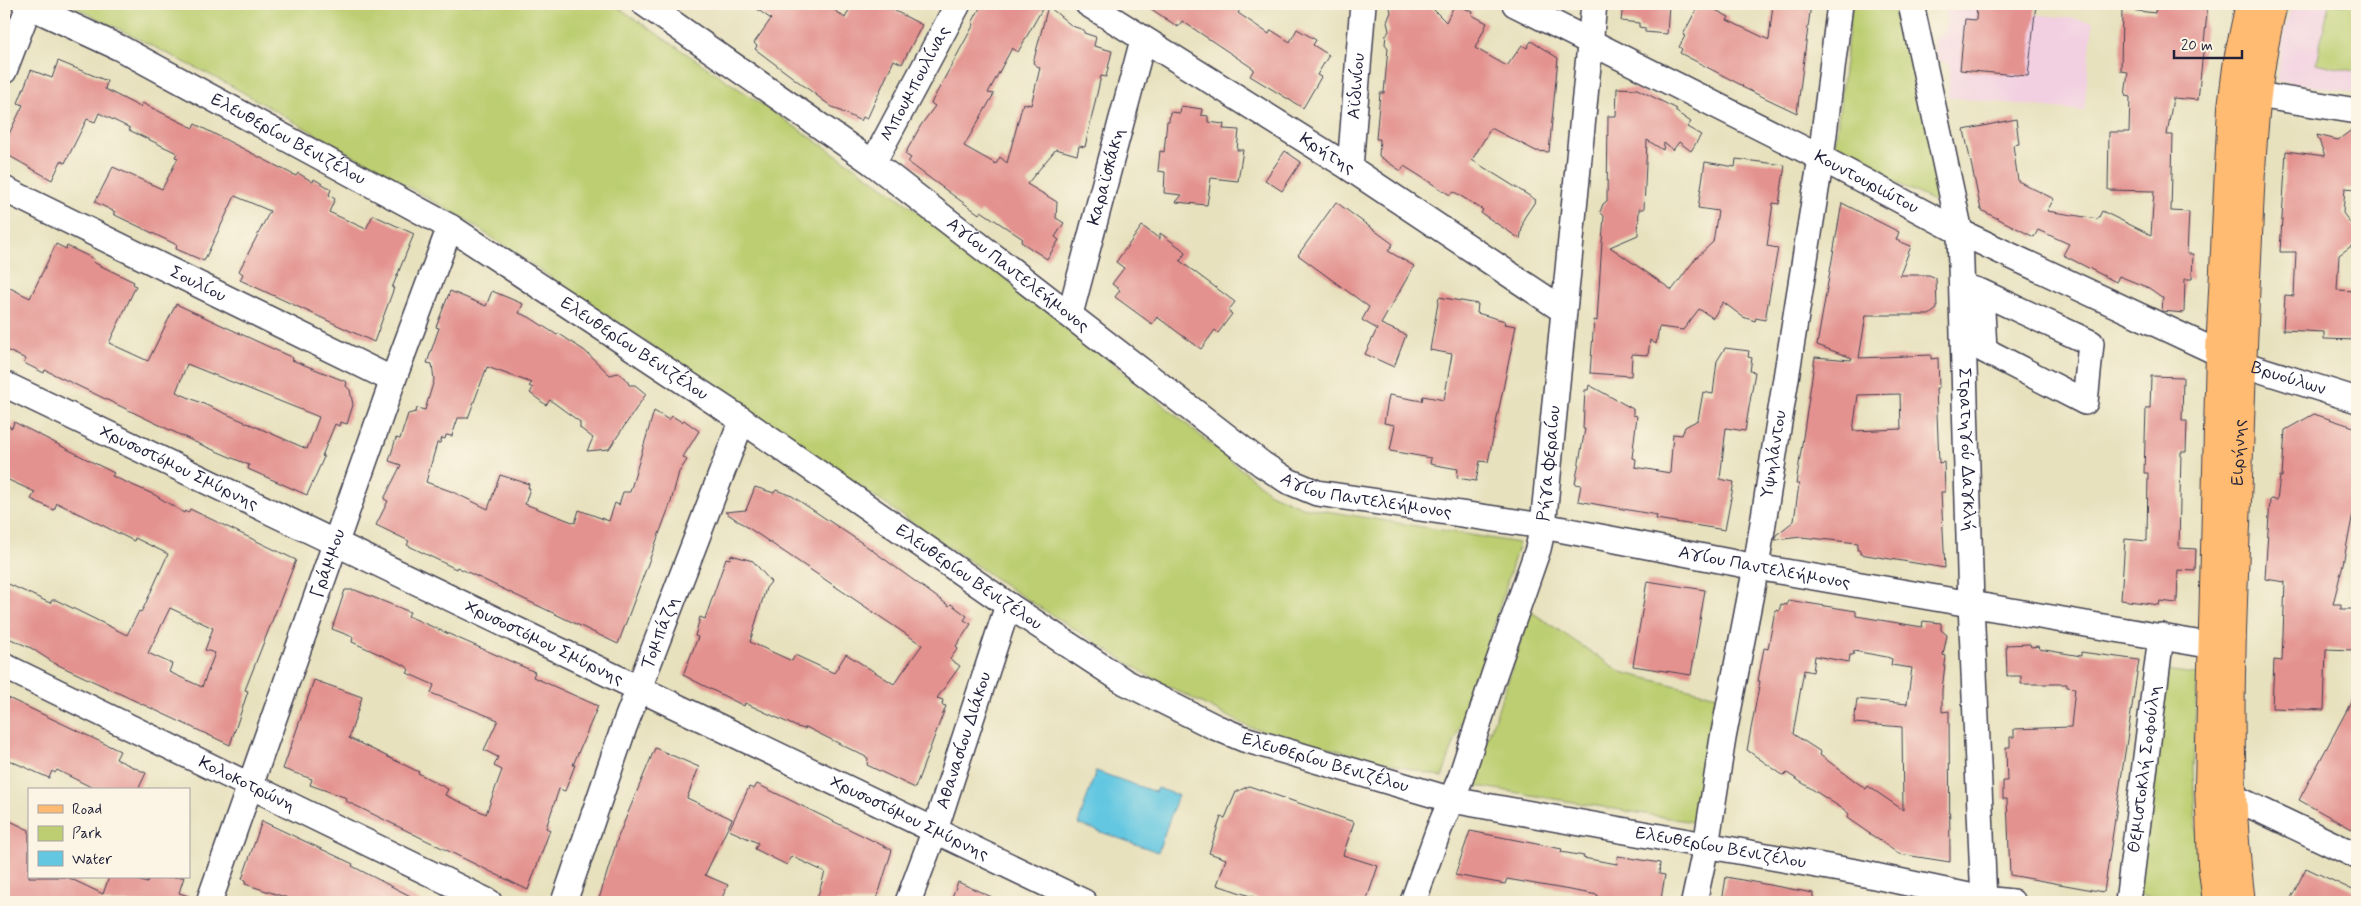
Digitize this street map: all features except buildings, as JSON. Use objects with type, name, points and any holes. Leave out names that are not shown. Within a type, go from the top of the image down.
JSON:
[{"type":"main road","name":"Ειρήνης","points":[[2217,902],[2212,863],[2208,786],[2223,647],[2231,358],[2232,107],[2238,60],[2250,4]]},
{"type":"main road","name":"Ειρήνης","points":[[2231,358],[2257,94],[2261,61],[2273,4]]},
{"type":"main road","name":"Ειρήνης","points":[[2223,647],[2231,796],[2241,902]]},
{"type":"street","name":"Αγίου Παντελεήμονος","points":[[645,4],[873,163],[1262,464],[1288,481],[1317,493],[1340,498],[1544,526],[1756,567],[2223,647]]},
{"type":"street","name":"Μπουμπουλίνας","points":[[873,163],[958,4]]},
{"type":"street","name":"Κρήτης","points":[[1088,4],[1350,168],[1563,310]]},
{"type":"street","name":"Αϊδινίου","points":[[1350,168],[1363,4]]},
{"type":"street","name":"Κουντουριώτου","points":[[1515,4],[1821,158],[1960,232],[2231,358]]},
{"type":"street","name":"Ρήγα Φεραίου","points":[[1413,902],[1438,829],[1452,800],[1538,549],[1544,526],[1563,310],[1594,4]]},
{"type":"street","name":"Υψηλάντου","points":[[1694,902],[1706,846],[1723,738],[1756,567],[1821,158],[1840,4]]},
{"type":"street","name":"Στρατηγού Δαγκλή","points":[[1911,4],[1971,289],[1970,604],[1983,900]]},
{"type":"street","points":[[4,71],[27,5]]},
{"type":"street","name":"Ελευθερίου Βενιζέλου","points":[[27,5],[120,48],[450,227],[742,420],[1008,605],[1125,682],[1215,727],[1244,739],[1452,800],[1856,872],[1983,900],[2012,902]]},
{"type":"street","name":"Καραϊσκάκη","points":[[1070,314],[1143,40]]},
{"type":"street","points":[[2257,94],[2357,111]]},
{"type":"street","name":"Σουλίου","points":[[4,189],[393,380]]},
{"type":"street","name":"Γράμμου","points":[[209,902],[393,380],[450,227]]},
{"type":"street","points":[[1971,289],[2091,343],[2092,352],[2085,402],[1984,350],[1971,289]]},
{"type":"street","name":"Βρυούλων","points":[[2231,358],[2357,400]]},
{"type":"street","name":"Χρυσοστόμου Σμύρνης","points":[[4,384],[1084,902]]},
{"type":"street","name":"Τομπάζη","points":[[564,902],[638,688],[742,420]]},
{"type":"street","name":"Αθανασίου Διάκου","points":[[908,902],[935,830],[1008,605]]},
{"type":"street","name":"Θεμιστοκλή Σοφούλη","points":[[2128,902],[2161,636]]},
{"type":"street","name":"Κολοκοτρώνη","points":[[4,666],[489,902]]},
{"type":"street","points":[[2231,796],[2357,856]]},
{"type":"shaded area","points":[[1947,4],[2093,21],[2084,111],[1948,97],[1950,64],[1937,59],[1934,40],[1945,31]]},
{"type":"shaded area","points":[[2292,4],[2357,4],[2357,92],[2278,81],[2281,46]]},
{"type":"green space","points":[[69,4],[613,4],[887,189],[1065,324],[1270,493],[1302,507],[1519,543],[1483,661],[1442,777],[1249,727],[1152,678],[1014,591],[466,220],[230,85]]},
{"type":"green space","points":[[1852,4],[1904,4],[1944,206],[1834,153]]},
{"type":"green space","points":[[2329,4],[2357,4],[2357,72],[2316,63]]},
{"type":"green space","points":[[1530,611],[1621,672],[1717,696],[1693,822],[1471,785],[1510,675]]},
{"type":"green space","points":[[2163,670],[2197,674],[2193,769],[2200,902],[2135,895]]},
{"type":"water","points":[[1096,771],[1155,792],[1157,788],[1178,795],[1158,852],[1078,824]]}]
